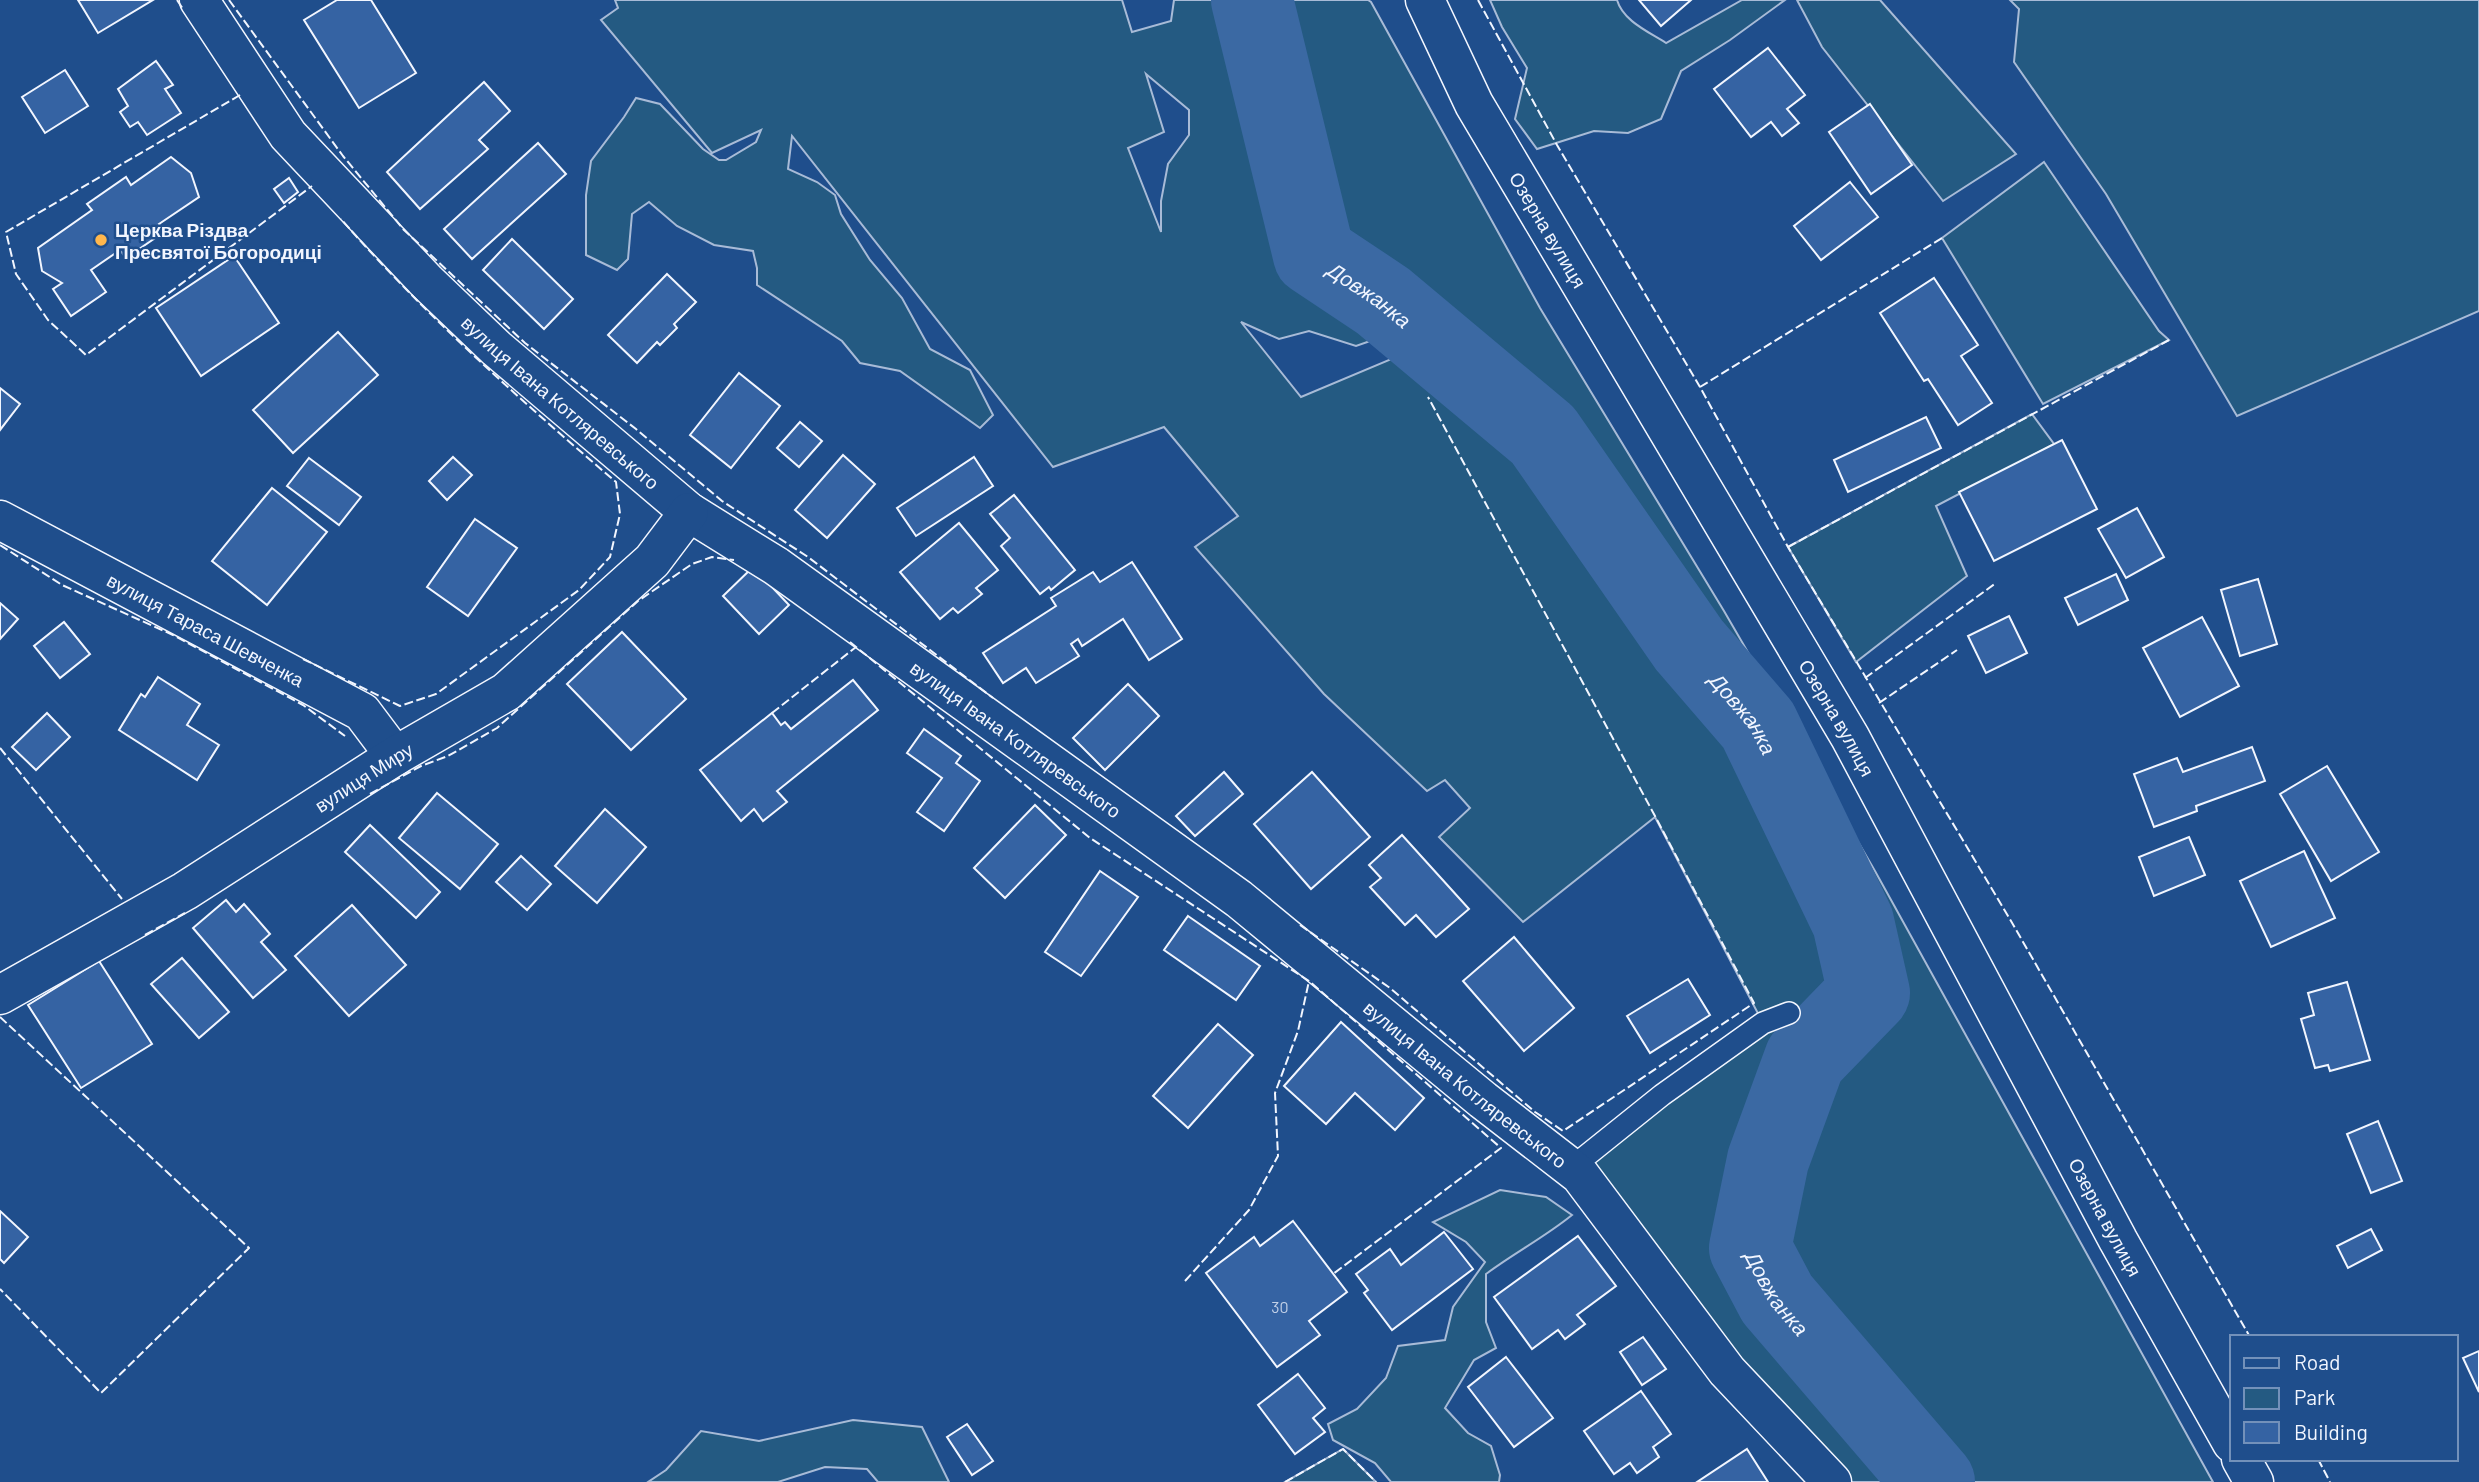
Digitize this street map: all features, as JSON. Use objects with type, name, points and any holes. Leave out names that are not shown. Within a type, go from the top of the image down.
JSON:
[{"type":"street","name":"вулиця Івана Котляревського","points":[[199,0],[288,135],[427,282],[496,348],[689,512],[776,566],[1239,899],[1483,1100],[1571,1168],[1588,1185],[1727,1371],[1832,1482]]},
{"type":"street","name":"Озерна вулиця","points":[[1425,0],[1474,104],[1850,737],[2118,1240],[2230,1439]]},
{"type":"street","name":"вулиця Миру","points":[[0,995],[185,891],[395,757],[506,692],[652,561],[689,512]]},
{"type":"street","name":"вулиця Тараса Шевченка","points":[[0,520],[362,712],[395,757]]},
{"type":"street","points":[[2242,1461],[2254,1482]]},
{"type":"lane","points":[[1571,1168],[1662,1095],[1763,1023],[1789,1013]]},
{"type":"green space","points":[[615,0],[1122,0],[1132,32],[1171,21],[1174,0],[1371,2],[1540,308],[1724,611],[1875,871],[2213,1482],[1832,1482],[1571,1168],[1763,1023],[1655,817],[1523,922],[1439,837],[1470,808],[1445,780],[1427,791],[1324,694],[1195,547],[1238,516],[1164,427],[1053,467],[792,136],[788,169],[817,182],[835,195],[841,214],[870,260],[902,298],[930,349],[970,370],[993,415],[980,428],[900,371],[860,363],[842,341],[757,285],[753,251],[714,245],[677,226],[649,202],[632,214],[628,259],[617,270],[586,255],[586,195],[591,161],[636,98],[660,104],[703,149],[719,160],[726,160],[756,142],[761,130],[712,153],[601,20],[618,8]],"holes":[[[1146,74],[1189,110],[1189,135],[1168,164],[1161,201],[1161,232],[1128,148],[1164,132]],[[1241,322],[1279,339],[1309,331],[1356,346],[1376,339],[1394,358],[1301,397]]]},
{"type":"green space","points":[[1490,0],[1617,0],[1631,20],[1666,43],[1742,0],[1785,0],[1681,71],[1661,119],[1628,133],[1594,131],[1537,149],[1515,119],[1527,68],[1502,27]]},
{"type":"green space","points":[[1797,0],[1880,0],[2016,154],[1943,201],[1822,47]]},
{"type":"green space","points":[[2010,0],[2479,0],[2479,311],[2237,416],[2106,194],[2014,62],[2019,9]]},
{"type":"green space","points":[[2044,162],[2159,331],[2169,340],[2043,404],[1942,238]]},
{"type":"green space","points":[[2032,414],[2054,444],[1936,506],[1967,576],[1856,662],[1788,547]]},
{"type":"green space","points":[[1500,1190],[1546,1197],[1572,1215],[1486,1274],[1486,1322],[1496,1348],[1474,1360],[1445,1408],[1468,1433],[1491,1446],[1500,1475],[1499,1482],[1391,1482],[1375,1463],[1333,1440],[1328,1424],[1357,1409],[1386,1378],[1398,1346],[1445,1340],[1453,1307],[1485,1262],[1466,1242],[1433,1222]]},
{"type":"green space","points":[[853,1420],[922,1427],[949,1482],[878,1482],[867,1469],[825,1467],[778,1482],[648,1482],[666,1470],[701,1431],[759,1441]]},
{"type":"green space","points":[[1343,1449],[1376,1482],[1285,1482]]},
{"type":"building","points":[[78,0],[153,0],[98,33]]},
{"type":"building","points":[[337,0],[371,0],[416,73],[359,108],[304,20]]},
{"type":"building","points":[[1639,0],[1691,0],[1661,26]]},
{"type":"building","points":[[1768,48],[1805,95],[1787,109],[1799,123],[1782,136],[1771,122],[1751,137],[1714,89]]},
{"type":"building","points":[[156,61],[173,85],[165,89],[181,113],[147,135],[138,122],[130,127],[120,112],[128,106],[118,89]]},
{"type":"building","points":[[65,70],[88,106],[45,133],[22,97]]},
{"type":"building","points":[[484,82],[510,111],[479,140],[488,149],[420,209],[387,172]]},
{"type":"building","points":[[1870,104],[1912,165],[1871,194],[1829,132]]},
{"type":"building","points":[[538,143],[566,174],[472,259],[444,229]]},
{"type":"building","name":"Церква Різдва Пресвятої Богородиці","points":[[171,157],[191,173],[199,197],[159,224],[164,232],[126,258],[120,250],[91,270],[106,292],[71,316],[53,289],[62,283],[42,271],[38,248],[92,210],[87,204],[126,177],[131,185]]},
{"type":"building","points":[[289,178],[298,192],[284,203],[274,189]]},
{"type":"building","points":[[1850,182],[1878,217],[1821,260],[1794,226]]},
{"type":"building","points":[[512,239],[573,299],[544,329],[483,270]]},
{"type":"building","points":[[234,256],[279,323],[201,376],[156,308]]},
{"type":"building","points":[[667,274],[696,302],[674,324],[677,328],[660,345],[657,342],[637,363],[608,335]]},
{"type":"building","points":[[1934,278],[1978,345],[1961,356],[1992,403],[1958,425],[1928,379],[1924,381],[1880,313]]},
{"type":"building","points":[[338,332],[378,375],[293,453],[253,410]]},
{"type":"building","points":[[739,373],[780,406],[731,468],[690,435]]},
{"type":"building","points":[[0,388],[20,404],[0,430]]},
{"type":"building","points":[[1926,417],[1941,448],[1848,492],[1834,460]]},
{"type":"building","points":[[800,422],[822,441],[799,467],[777,448]]},
{"type":"building","points":[[2062,440],[2097,509],[1994,561],[1959,492]]},
{"type":"building","points":[[843,455],[875,484],[827,538],[795,510]]},
{"type":"building","points":[[453,457],[472,475],[447,500],[429,481]]},
{"type":"building","points":[[974,457],[993,486],[916,536],[897,508]]},
{"type":"building","points":[[309,458],[361,497],[339,525],[287,486]]},
{"type":"building","points":[[272,488],[327,532],[267,605],[212,561]]},
{"type":"building","points":[[1014,495],[1075,570],[1051,590],[1049,587],[1040,594],[1001,546],[1010,538],[990,514]]},
{"type":"building","points":[[2137,508],[2164,557],[2126,578],[2098,529]]},
{"type":"building","points":[[475,519],[517,548],[468,616],[427,587]]},
{"type":"building","points":[[959,523],[998,570],[976,588],[982,594],[958,613],[953,608],[940,619],[900,572]]},
{"type":"building","points":[[1132,562],[1182,639],[1149,660],[1123,619],[1082,646],[1078,639],[1071,644],[1079,656],[1036,683],[1026,668],[1003,683],[983,653],[1056,606],[1051,598],[1093,572],[1100,582]]},
{"type":"building","points":[[753,567],[789,605],[759,634],[723,596]]},
{"type":"building","points":[[2116,574],[2128,600],[2078,625],[2065,598]]},
{"type":"building","points":[[2258,579],[2277,644],[2240,656],[2221,590]]},
{"type":"building","points":[[0,603],[18,619],[0,639]]},
{"type":"building","points":[[2009,616],[2027,653],[1986,673],[1968,636]]},
{"type":"building","points":[[2202,617],[2239,686],[2180,717],[2143,648]]},
{"type":"building","points":[[64,622],[90,654],[60,678],[34,646]]},
{"type":"building","points":[[622,632],[686,699],[631,750],[567,684]]},
{"type":"building","points":[[158,677],[200,704],[187,725],[219,745],[197,780],[119,730],[141,694],[145,697]]},
{"type":"building","points":[[853,680],[878,710],[777,791],[787,802],[763,821],[754,809],[741,821],[700,770],[772,713],[781,725],[785,722],[791,729]]},
{"type":"building","points":[[1128,684],[1159,716],[1105,770],[1073,738]]},
{"type":"building","points":[[47,713],[70,737],[36,770],[12,747]]},
{"type":"building","points":[[924,729],[961,756],[956,763],[980,781],[944,831],[917,812],[942,778],[907,753]]},
{"type":"building","points":[[2252,747],[2265,781],[2196,806],[2197,811],[2154,827],[2134,774],[2177,758],[2183,772]]},
{"type":"building","points":[[2327,766],[2379,852],[2331,881],[2280,794]]},
{"type":"building","points":[[1224,772],[1243,794],[1195,836],[1176,816]]},
{"type":"building","points":[[1312,772],[1370,837],[1311,889],[1254,824]]},
{"type":"building","points":[[437,793],[498,844],[460,889],[399,838]]},
{"type":"building","points":[[1035,805],[1066,835],[1005,898],[974,868]]},
{"type":"building","points":[[605,809],[646,847],[597,903],[555,866]]},
{"type":"building","points":[[370,825],[440,892],[416,918],[345,852]]},
{"type":"building","points":[[1402,835],[1469,909],[1436,937],[1416,915],[1405,925],[1370,887],[1381,878],[1369,865]]},
{"type":"building","points":[[2189,837],[2205,875],[2154,896],[2139,857]]},
{"type":"building","points":[[2304,851],[2335,918],[2271,947],[2240,881]]},
{"type":"building","points":[[521,856],[551,884],[527,910],[496,882]]},
{"type":"building","points":[[1100,871],[1138,897],[1081,976],[1045,952]]},
{"type":"building","points":[[226,900],[236,912],[244,904],[270,934],[261,942],[286,970],[253,998],[193,928]]},
{"type":"building","points":[[352,905],[406,965],[349,1016],[295,956]]},
{"type":"building","points":[[1188,916],[1260,966],[1236,1000],[1164,950]]},
{"type":"building","points":[[1514,937],[1574,1008],[1524,1051],[1463,981]]},
{"type":"building","points":[[182,958],[229,1012],[199,1038],[151,984]]},
{"type":"building","points":[[99,961],[152,1044],[81,1088],[28,1005]]},
{"type":"building","points":[[1688,979],[1710,1015],[1650,1053],[1627,1016]]},
{"type":"building","points":[[2347,982],[2370,1060],[2330,1071],[2328,1065],[2315,1068],[2301,1019],[2314,1015],[2308,993]]},
{"type":"building","points":[[1341,1022],[1424,1098],[1395,1130],[1355,1093],[1326,1124],[1284,1086]]},
{"type":"building","points":[[1218,1024],[1253,1055],[1188,1128],[1153,1096]]},
{"type":"building","points":[[2378,1121],[2402,1181],[2371,1193],[2347,1134]]},
{"type":"building","points":[[0,1211],[28,1237],[4,1263],[0,1259]]},
{"type":"building","points":[[1293,1221],[1347,1292],[1309,1321],[1320,1335],[1277,1367],[1206,1273],[1254,1237],[1260,1246]]},
{"type":"building","points":[[2371,1229],[2382,1250],[2348,1268],[2337,1246]]},
{"type":"building","points":[[1444,1232],[1473,1269],[1392,1330],[1364,1293],[1368,1290],[1356,1274],[1390,1249],[1401,1265]]},
{"type":"building","points":[[1578,1236],[1616,1286],[1577,1315],[1585,1324],[1565,1339],[1558,1330],[1532,1349],[1494,1297]]},
{"type":"building","points":[[1643,1337],[1666,1369],[1642,1385],[1620,1352]]},
{"type":"building","points":[[2479,1351],[2479,1392],[2463,1358]]},
{"type":"building","points":[[1506,1357],[1553,1418],[1514,1447],[1468,1387]]},
{"type":"building","points":[[1298,1374],[1325,1408],[1313,1418],[1325,1432],[1295,1454],[1258,1405]]},
{"type":"building","points":[[1641,1391],[1671,1434],[1653,1447],[1659,1457],[1637,1473],[1630,1463],[1614,1474],[1584,1431]]},
{"type":"building","points":[[967,1424],[993,1461],[972,1475],[947,1437]]},
{"type":"building","points":[[1747,1449],[1768,1482],[1697,1482]]},
{"type":"waterway","name":"Довжанка","points":[[1252,0],[1314,255],[1383,301],[1543,435],[1689,645],[1758,725],[1853,922],[1869,993],[1805,1059],[1768,1160],[1750,1248],[1777,1299],[1934,1482]]},
{"type":"fence","points":[[177,0],[183,9]]},
{"type":"fence","points":[[229,0],[343,156],[404,230],[525,343],[636,429],[722,501],[808,557],[993,698]]},
{"type":"fence","points":[[1478,0],[1557,145],[1700,387],[1788,547],[2011,921],[2249,1335]]},
{"type":"fence","points":[[240,95],[6,232],[16,274],[48,320],[86,355],[312,186]]},
{"type":"fence","points":[[303,659],[400,706],[436,694],[579,590],[610,557],[620,514],[616,482],[474,355],[405,289],[341,219]]},
{"type":"fence","points":[[1700,387],[1942,238]]},
{"type":"fence","points":[[1788,547],[2169,340]]},
{"type":"fence","points":[[1300,925],[1390,988],[1535,1112],[1563,1131],[1754,1003],[1428,397]]},
{"type":"fence","points":[[0,545],[62,585],[173,635],[303,705],[345,736]]},
{"type":"fence","points":[[370,794],[421,766],[448,756],[497,728],[638,601],[692,564],[712,557],[734,560]]},
{"type":"fence","points":[[1865,678],[1996,583]]},
{"type":"fence","points":[[850,642],[1090,838],[1309,981],[1501,1148],[1333,1274]]},
{"type":"fence","points":[[772,713],[856,647]]},
{"type":"fence","points":[[1879,703],[1957,650]]},
{"type":"fence","points":[[0,748],[122,899]]},
{"type":"fence","points":[[145,935],[185,913]]},
{"type":"fence","points":[[1185,1281],[1249,1210],[1278,1156],[1275,1093],[1298,1031],[1309,981]]},
{"type":"fence","points":[[0,1017],[249,1248],[101,1393],[0,1289]]},
{"type":"fence","points":[[1285,1482],[1343,1449],[1376,1482]]},
{"type":"fence","points":[[2319,1461],[2330,1482]]},
{"type":"place","name":"Церква Різдва Пресвятої Богородиці","points":[[101,240]]}]
